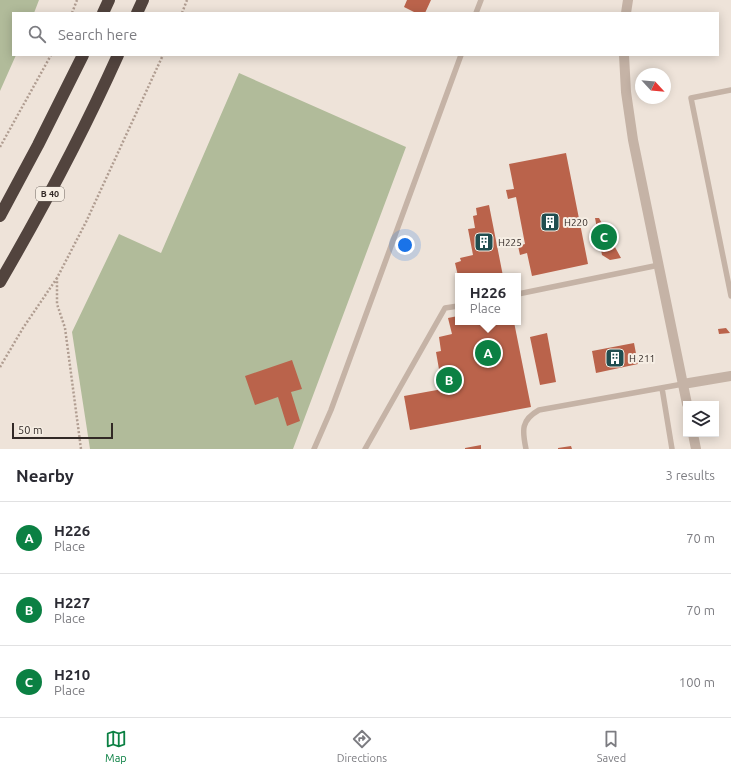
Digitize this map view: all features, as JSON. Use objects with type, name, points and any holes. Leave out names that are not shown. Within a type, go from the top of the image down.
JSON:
[{"type":"highway","points":[[103,12],[108,0]]},
{"type":"highway","points":[[137,12],[143,0]]},
{"type":"highway","points":[[0,216],[38,145],[82,56]]},
{"type":"highway","name":"B 40","points":[[0,282],[44,204],[96,104],[118,56]]},
{"type":"street","points":[[626,12],[628,0]]},
{"type":"street","points":[[624,56],[626,92],[633,140],[686,401]]},
{"type":"street","points":[[683,384],[731,376]]},
{"type":"street","points":[[694,437],[696,449]]},
{"type":"lane","points":[[476,12],[481,0]]},
{"type":"lane","points":[[314,449],[331,410],[461,56]]},
{"type":"lane","points":[[731,90],[691,98],[731,296]]},
{"type":"lane","points":[[521,293],[659,265]]},
{"type":"lane","points":[[365,449],[445,308],[455,306]]},
{"type":"lane","points":[[526,449],[523,437],[523,426],[530,415],[539,410],[683,384]]},
{"type":"lane","points":[[662,388],[672,449]]},
{"type":"path","points":[[72,12],[77,0]]},
{"type":"path","points":[[182,12],[187,0]]},
{"type":"path","points":[[0,147],[50,56]]},
{"type":"path","points":[[0,367],[22,328],[57,278],[86,222],[163,56]]},
{"type":"path","points":[[57,278],[57,304],[64,328],[81,449]]},
{"type":"green space","points":[[0,0],[39,0],[34,12],[12,12],[12,56],[16,56],[0,91]]},
{"type":"green space","points":[[239,73],[406,147],[293,449],[90,449],[72,332],[119,234],[161,253]]},
{"type":"building","points":[[407,0],[431,0],[425,12],[414,12],[404,7]]},
{"type":"building","name":"H220","points":[[566,153],[588,264],[532,276],[527,253],[520,255],[518,246],[525,244],[516,197],[508,199],[506,190],[514,189],[509,164]]},
{"type":"building","name":"H225","points":[[489,205],[502,273],[457,273],[455,263],[461,261],[460,258],[473,255],[468,229],[475,228],[473,216],[477,215],[476,208]]},
{"type":"building","points":[[595,218],[599,218],[621,258],[610,260],[602,255]]},
{"type":"building","points":[[455,317],[455,325],[515,325],[531,407],[410,430],[404,396],[448,388],[445,374],[440,375],[436,352],[441,351],[439,337],[452,334],[448,318]],"holes":[[[459,371],[461,385],[453,387],[450,373]]]},
{"type":"building","points":[[726,328],[730,333],[719,334],[718,329]]},
{"type":"building","points":[[547,333],[556,382],[540,385],[530,337]]},
{"type":"building","name":"H 211","points":[[634,343],[638,364],[596,373],[592,351]]},
{"type":"building","points":[[292,360],[302,389],[291,392],[300,421],[287,426],[278,397],[255,405],[245,376]]},
{"type":"building","points":[[481,445],[481,449],[465,449],[465,448]]},
{"type":"building","points":[[571,446],[572,449],[558,449],[558,448]]},
{"type":"place","name":"H220","points":[[550,222]]},
{"type":"place","name":"H210","points":[[604,237]]},
{"type":"place","name":"H225","points":[[484,242]]},
{"type":"place","name":"H226","points":[[488,353]]},
{"type":"place","name":"H 211","points":[[615,358]]},
{"type":"place","name":"H227","points":[[449,380]]}]
